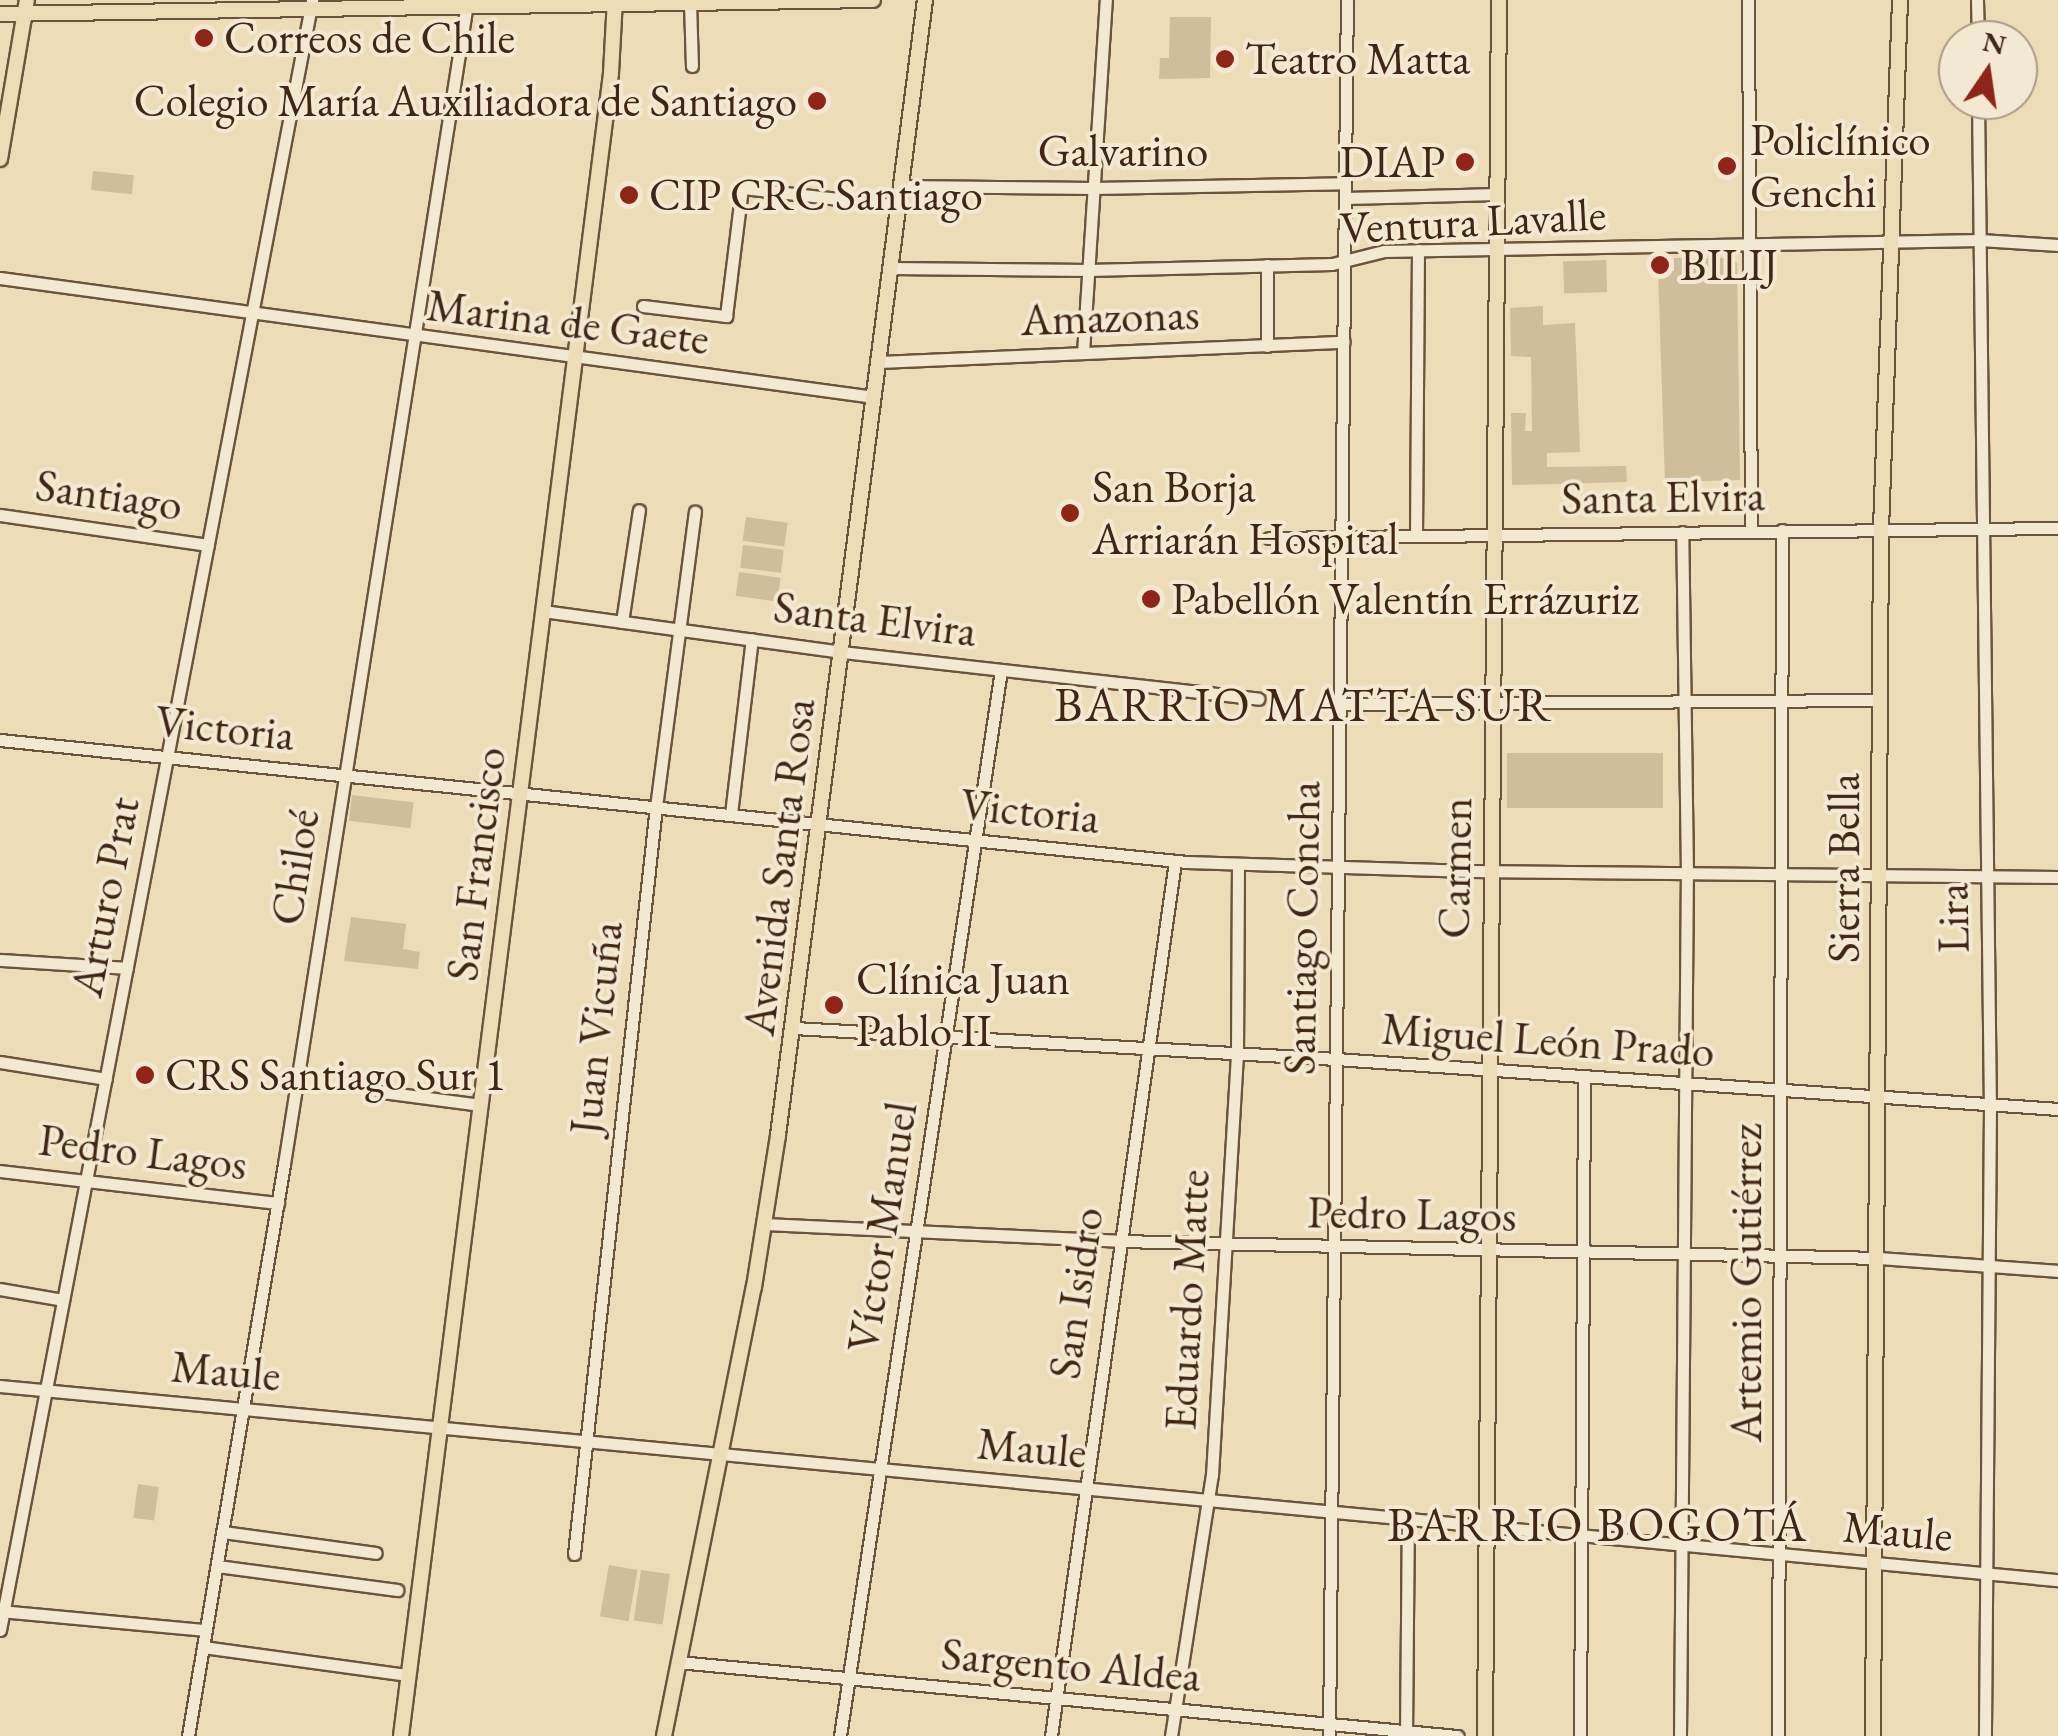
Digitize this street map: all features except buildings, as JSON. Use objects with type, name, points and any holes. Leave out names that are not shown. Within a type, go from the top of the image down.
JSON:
[{"type":"main road","points":[[0,14],[26,8],[873,0]]},
{"type":"main road","name":"Avenida Santa Rosa","points":[[664,1736],[764,1224],[794,1028],[925,0]]},
{"type":"main road","name":"Carmen","points":[[1485,1736],[1499,0]]},
{"type":"main road","name":"Sierra Bella","points":[[1873,1736],[1881,529],[1900,0]]},
{"type":"main road","name":"San Francisco","points":[[401,1736],[408,1674],[407,1591],[440,1426],[576,358],[615,2]]},
{"type":"main road","points":[[0,159],[6,99],[26,8]]},
{"type":"street","points":[[1083,354],[1106,0]]},
{"type":"street","name":"Santiago Concha","points":[[1329,1730],[1347,0]]},
{"type":"street","points":[[1748,0],[1751,531]]},
{"type":"street","points":[[690,3],[692,66]]},
{"type":"street","name":"Chiloé","points":[[188,1736],[278,1203],[467,4]]},
{"type":"street","name":"Arturo Prat","points":[[0,1630],[311,5]]},
{"type":"street","name":"Lira","points":[[1978,120],[1990,1106],[1985,1736]]},
{"type":"street","name":"Galvarino","points":[[901,186],[1094,188],[1345,183]]},
{"type":"street","points":[[643,306],[726,316],[742,188],[898,206]]},
{"type":"street","points":[[1345,198],[1497,194]]},
{"type":"street","name":"Ventura Lavalle","points":[[891,268],[1088,270],[1332,264],[1370,252],[1418,250],[1980,240],[2058,245]]},
{"type":"street","points":[[1416,536],[1418,250]]},
{"type":"street","points":[[1267,265],[1267,346]]},
{"type":"street","name":"Marina de Gaete","points":[[0,278],[252,316],[874,397]]},
{"type":"street","name":"Amazonas","points":[[879,362],[1344,342]]},
{"type":"street","points":[[622,622],[638,510]]},
{"type":"street","name":"Juan Vicuña","points":[[574,1554],[656,806],[695,512]]},
{"type":"street","name":"Santiago","points":[[0,516],[208,544]]},
{"type":"street","name":"Santa Elvira","points":[[1270,538],[2058,528]]},
{"type":"street","name":"Artemio Gutiérrez","points":[[1778,1736],[1782,530]]},
{"type":"street","points":[[1680,1736],[1687,873],[1682,532]]},
{"type":"street","name":"Santa Elvira","points":[[543,611],[842,652],[1258,700]]},
{"type":"street","points":[[730,814],[752,639]]},
{"type":"street","name":"Víctor Manuel","points":[[840,1736],[1001,670]]},
{"type":"street","points":[[1340,704],[1879,700]]},
{"type":"street","name":"Victoria","points":[[0,740],[1174,861],[1490,871],[2058,877]]},
{"type":"street","points":[[1040,847],[1042,831]]},
{"type":"street","name":"San Isidro","points":[[1050,1736],[1174,861]]},
{"type":"street","name":"Eduardo Matte","points":[[1171,1736],[1212,1475],[1237,1054],[1238,865]]},
{"type":"street","points":[[0,960],[127,968]]},
{"type":"street","name":"Miguel León Prado","points":[[794,1028],[1336,1059],[2058,1109]]},
{"type":"street","points":[[0,1062],[106,1079]]},
{"type":"street","points":[[1580,1736],[1584,1078]]},
{"type":"street","points":[[382,1092],[481,1105]]},
{"type":"street","name":"Pedro Lagos","points":[[0,1171],[278,1203]]},
{"type":"street","name":"Pedro Lagos","points":[[764,1224],[1119,1241],[1878,1258],[2058,1271]]},
{"type":"street","points":[[0,1289],[63,1300]]},
{"type":"street","name":"Maule","points":[[0,1386],[2058,1580]]},
{"type":"street","points":[[1406,1734],[1408,1520]]},
{"type":"street","points":[[223,1532],[376,1553]]},
{"type":"street","points":[[217,1566],[407,1591]]},
{"type":"street","points":[[2,1612],[206,1630]]},
{"type":"street","points":[[204,1647],[408,1674]]},
{"type":"street","name":"Sargento Aldea","points":[[678,1662],[1175,1710],[1329,1730],[1457,1736]]},
{"type":"shaded area","points":[[1170,17],[1211,17],[1210,78],[1159,79],[1160,58],[1169,58]]},
{"type":"shaded area","points":[[93,171],[134,175],[132,194],[91,190]]},
{"type":"shaded area","points":[[1674,258],[1732,258],[1737,263],[1740,480],[1665,482],[1658,271],[1674,271]]},
{"type":"shaded area","points":[[1606,260],[1607,292],[1564,293],[1563,262]]},
{"type":"shaded area","points":[[1543,306],[1543,325],[1575,323],[1580,452],[1547,453],[1547,467],[1626,466],[1627,482],[1512,485],[1511,413],[1526,413],[1525,431],[1532,431],[1531,357],[1511,356],[1510,308]]},
{"type":"shaded area","points":[[746,517],[788,523],[784,547],[743,541]]},
{"type":"shaded area","points":[[743,545],[784,550],[781,573],[740,568]]},
{"type":"shaded area","points":[[739,572],[781,578],[777,602],[736,596]]},
{"type":"shaded area","points":[[1507,753],[1663,753],[1663,808],[1507,808]]},
{"type":"shaded area","points":[[352,795],[414,803],[410,828],[349,821]]},
{"type":"shaded area","points":[[351,917],[406,924],[403,949],[420,952],[418,969],[344,961]]},
{"type":"shaded area","points":[[138,1484],[159,1487],[154,1521],[133,1518]]},
{"type":"shaded area","points":[[609,1565],[638,1570],[629,1621],[600,1616]]},
{"type":"shaded area","points":[[641,1570],[670,1574],[663,1625],[634,1621]]},
{"type":"place","name":"Correos de Chile","points":[[204,38]]},
{"type":"place","name":"Teatro Matta","points":[[1225,59]]},
{"type":"place","name":"Colegio María Auxiliadora de Santiago","points":[[817,101]]},
{"type":"place","name":"DIAP","points":[[1465,162]]},
{"type":"place","name":"Policlínico Genchi","points":[[1727,166]]},
{"type":"place","name":"CIP CRC Santiago","points":[[629,195]]},
{"type":"place","name":"BILIJ","points":[[1660,265]]},
{"type":"place","name":"San Borja Arriarán Hospital","points":[[1070,513]]},
{"type":"place","name":"Pabellón Valentín Errázuriz","points":[[1151,599]]},
{"type":"place","name":"Clínica Juan Pablo II","points":[[834,1005]]},
{"type":"place","name":"CRS Santiago Sur 1","points":[[145,1075]]},
{"type":"district","name":"BARRIO MATTA SUR","points":[[1304,705]]},
{"type":"district","name":"BARRIO BOGOTÁ","points":[[1598,1525]]}]
